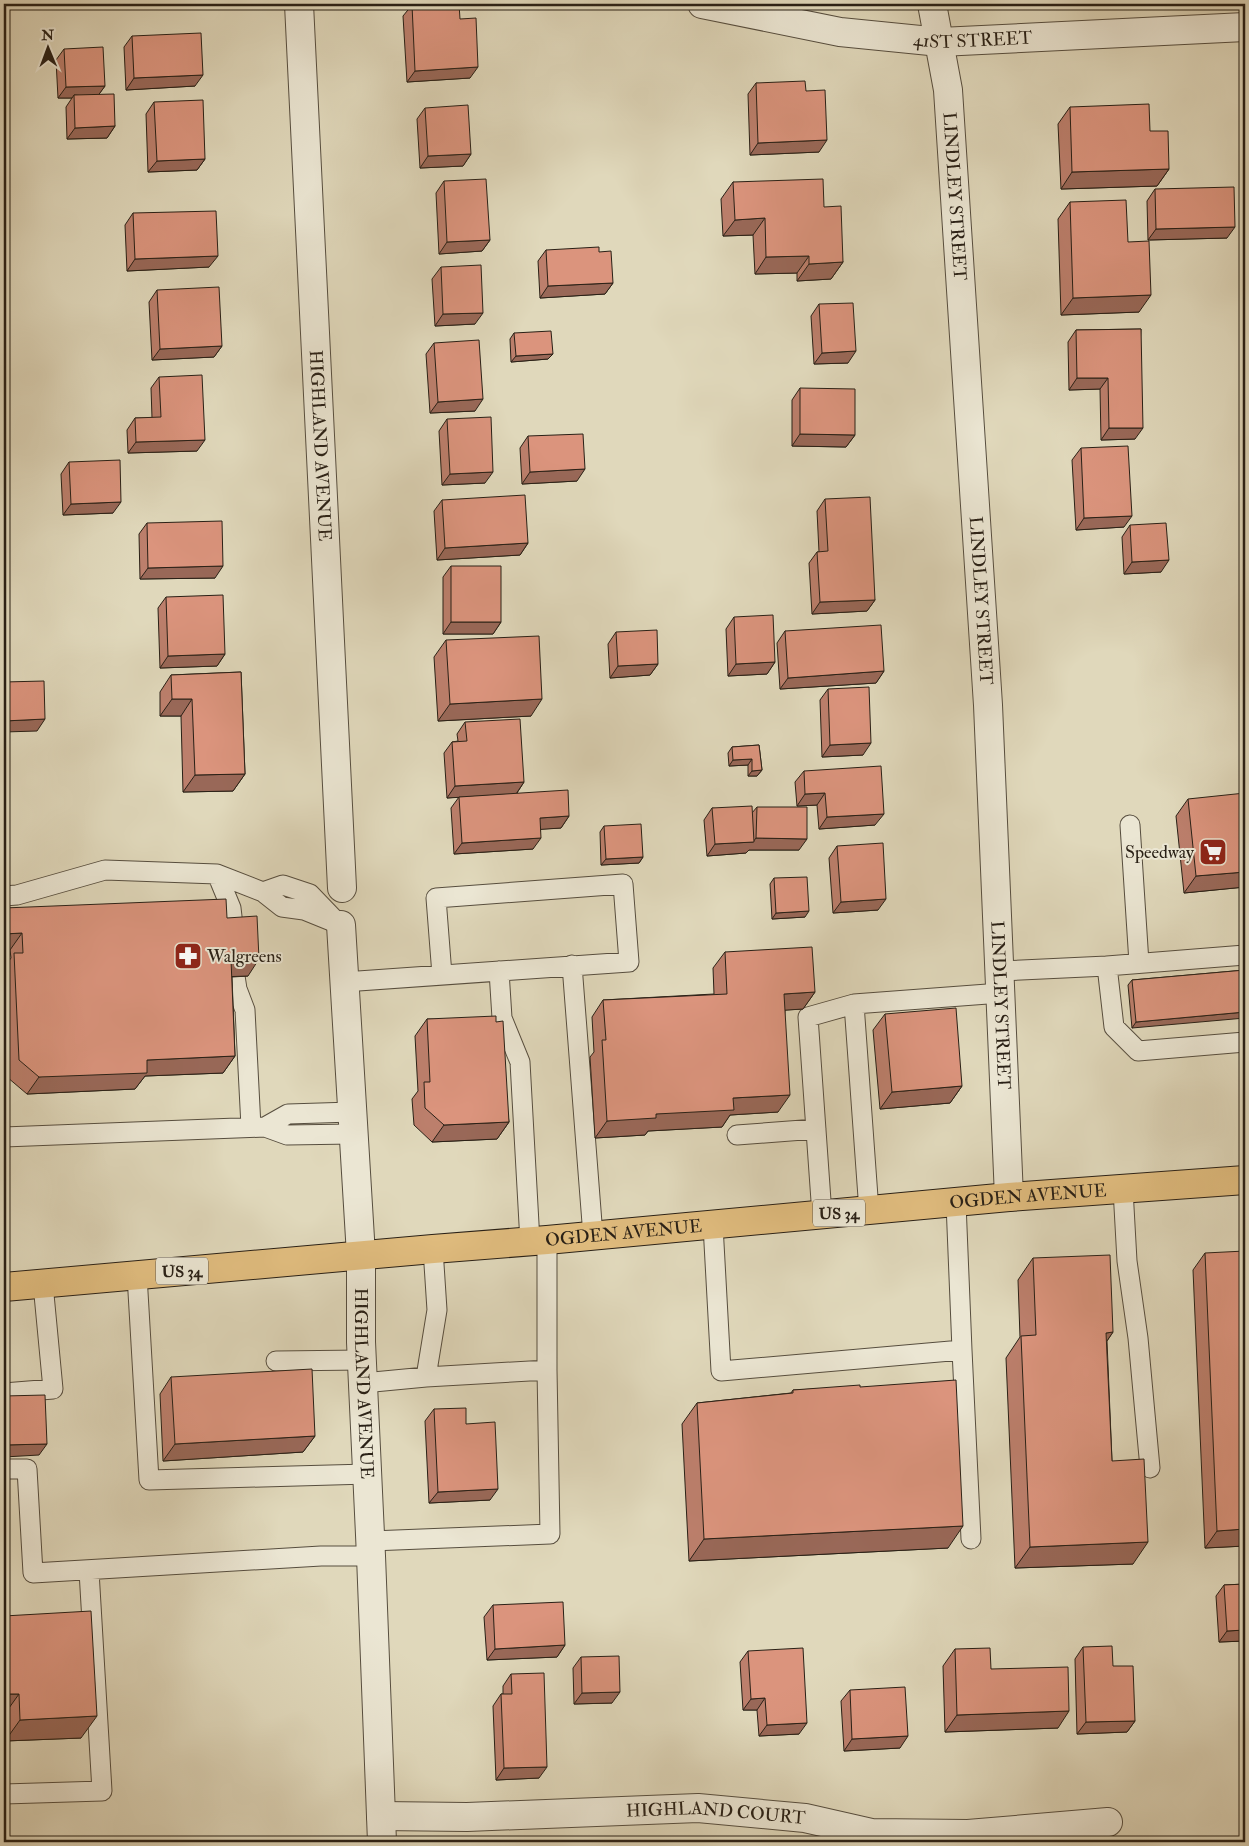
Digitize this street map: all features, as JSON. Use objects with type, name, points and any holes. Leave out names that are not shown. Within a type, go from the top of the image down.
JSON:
[{"type":"main road","name":"OGDEN AVENUE","points":[[4,1287],[1010,1198],[1245,1180]]},
{"type":"street","name":"HIGHLAND AVENUE","points":[[299,4],[342,888]]},
{"type":"street","name":"41ST STREET","points":[[702,4],[840,32],[940,42],[1245,27]]},
{"type":"street","name":"LINDLEY STREET","points":[[932,4],[948,90],[983,608],[1010,1198]]},
{"type":"street","name":"HIGHLAND AVENUE","points":[[340,925],[361,1255],[363,1371],[382,1829]]},
{"type":"street","name":"HIGHLAND COURT","points":[[382,1829],[467,1817],[698,1808],[805,1818],[872,1833],[968,1834],[1108,1822]]},
{"type":"lane","points":[[1130,825],[1139,963]]},
{"type":"lane","points":[[4,896],[17,895],[105,870],[217,874],[263,892],[283,885],[310,894],[340,925]]},
{"type":"lane","points":[[217,874],[231,908],[234,934]]},
{"type":"lane","points":[[344,982],[629,962],[623,884],[436,898],[442,975]]},
{"type":"lane","points":[[822,1215],[808,1018],[854,1004],[1107,966],[1245,955]]},
{"type":"lane","points":[[572,965],[593,1236]]},
{"type":"lane","points":[[1107,966],[1114,1027],[1138,1051],[1245,1042]]},
{"type":"lane","points":[[4,1469],[27,1468],[33,1573],[321,1556],[371,1549],[550,1534],[547,1370],[538,1241],[520,1062],[502,1018],[499,971]]},
{"type":"lane","points":[[235,976],[237,989],[245,1010],[258,1127]]},
{"type":"lane","points":[[854,1004],[870,1211]]},
{"type":"lane","points":[[4,1137],[258,1127],[288,1114],[353,1123]]},
{"type":"lane","points":[[737,1135],[816,1129]]},
{"type":"lane","points":[[1123,1189],[1127,1261],[1138,1338],[1150,1468]]},
{"type":"lane","points":[[956,1203],[971,1539]]},
{"type":"lane","points":[[714,1225],[721,1371],[962,1350]]},
{"type":"lane","points":[[426,1377],[437,1310],[433,1249]]},
{"type":"lane","points":[[137,1275],[148,1480],[368,1474]]},
{"type":"lane","points":[[4,1393],[53,1389],[43,1284]]},
{"type":"lane","points":[[276,1361],[426,1377],[547,1370]]},
{"type":"lane","points":[[4,1794],[102,1791],[90,1571]]},
{"type":"building","points":[[459,4],[460,19],[476,18],[478,67],[415,71],[412,5]]},
{"type":"building","points":[[201,33],[203,75],[134,78],[132,36]]},
{"type":"building","points":[[103,47],[105,86],[66,87],[64,49]]},
{"type":"building","points":[[805,81],[806,91],[825,90],[827,140],[758,143],[756,83]]},
{"type":"building","points":[[114,94],[115,126],[75,128],[74,95]]},
{"type":"building","points":[[203,100],[205,159],[157,161],[154,102]]},
{"type":"building","points":[[1149,104],[1150,131],[1168,131],[1169,169],[1072,172],[1070,107]]},
{"type":"building","points":[[468,105],[471,154],[428,156],[425,108]]},
{"type":"building","points":[[486,179],[490,240],[447,242],[444,181]]},
{"type":"building","points":[[823,179],[824,207],[841,206],[843,262],[809,264],[809,256],[766,257],[765,218],[735,220],[733,182]]},
{"type":"building","points":[[1234,187],[1235,227],[1156,229],[1155,189]]},
{"type":"building","points":[[1126,200],[1128,242],[1149,241],[1151,295],[1073,298],[1070,202]]},
{"type":"building","points":[[216,211],[218,256],[135,259],[133,213]]},
{"type":"building","points":[[599,247],[599,252],[611,251],[613,283],[548,286],[546,250]]},
{"type":"building","points":[[481,265],[483,313],[443,314],[441,267]]},
{"type":"building","points":[[219,287],[222,346],[160,349],[157,290]]},
{"type":"building","points":[[853,303],[856,351],[822,353],[819,304]]},
{"type":"building","points":[[1141,329],[1143,428],[1109,428],[1108,378],[1077,378],[1076,330]]},
{"type":"building","points":[[551,331],[553,354],[516,356],[514,333]]},
{"type":"building","points":[[479,340],[483,399],[438,402],[434,343]]},
{"type":"building","points":[[202,375],[205,440],[136,442],[135,418],[161,417],[159,377]]},
{"type":"building","points":[[800,388],[855,389],[855,435],[800,434]]},
{"type":"building","points":[[491,417],[493,472],[450,474],[447,419]]},
{"type":"building","points":[[583,434],[585,469],[530,472],[528,436]]},
{"type":"building","points":[[1128,446],[1132,516],[1084,518],[1081,448]]},
{"type":"building","points":[[120,460],[121,502],[71,504],[69,462]]},
{"type":"building","points":[[525,495],[528,543],[445,548],[442,500]]},
{"type":"building","points":[[870,497],[875,600],[820,602],[817,552],[828,551],[825,499]]},
{"type":"building","points":[[222,521],[223,566],[148,568],[147,523]]},
{"type":"building","points":[[1166,523],[1169,560],[1132,562],[1130,525]]},
{"type":"building","points":[[451,566],[501,566],[501,622],[451,622]]},
{"type":"building","points":[[223,595],[225,654],[168,656],[166,597]]},
{"type":"building","points":[[773,615],[775,662],[736,664],[734,617]]},
{"type":"building","points":[[881,625],[884,671],[788,678],[785,631]]},
{"type":"building","points":[[657,630],[658,664],[618,666],[616,632]]},
{"type":"building","points":[[539,636],[542,699],[450,704],[446,640]]},
{"type":"building","points":[[241,672],[245,774],[195,775],[192,699],[172,699],[171,675]]},
{"type":"building","points":[[44,681],[45,719],[4,721],[4,682]]},
{"type":"building","points":[[869,687],[871,743],[830,745],[828,689]]},
{"type":"building","points":[[520,719],[524,782],[455,786],[452,742],[467,741],[465,722]]},
{"type":"building","points":[[759,745],[762,770],[752,771],[752,759],[733,760],[732,747]]},
{"type":"building","points":[[881,766],[884,814],[827,817],[825,793],[805,794],[804,771]]},
{"type":"building","points":[[568,790],[569,816],[540,818],[541,838],[462,843],[459,797]]},
{"type":"building","name":"Speedway","points":[[1245,793],[1245,872],[1196,876],[1188,799]]},
{"type":"building","points":[[752,806],[754,842],[715,844],[712,808]]},
{"type":"building","points":[[757,807],[807,807],[807,839],[756,838]]},
{"type":"building","points":[[641,824],[643,857],[606,859],[604,826]]},
{"type":"building","points":[[883,843],[886,899],[841,902],[837,846]]},
{"type":"building","points":[[807,877],[809,911],[776,913],[774,878]]},
{"type":"building","name":"Walgreens","points":[[226,899],[227,918],[257,916],[259,959],[231,960],[235,1056],[147,1060],[147,1073],[39,1077],[19,1060],[14,953],[23,953],[22,933],[4,934],[4,908]]},
{"type":"building","points":[[812,947],[815,992],[784,994],[790,1095],[733,1098],[734,1110],[656,1114],[656,1118],[607,1121],[602,1040],[606,1040],[603,1000],[727,994],[725,952]]},
{"type":"building","points":[[1245,970],[1245,1012],[1136,1022],[1132,980]]},
{"type":"building","points":[[956,1008],[962,1086],[892,1092],[885,1014]]},
{"type":"building","points":[[496,1016],[496,1022],[503,1021],[509,1122],[444,1125],[425,1108],[424,1082],[430,1082],[427,1019]]},
{"type":"building","points":[[1245,1251],[1245,1529],[1217,1531],[1205,1253]]},
{"type":"building","points":[[1110,1255],[1113,1332],[1106,1333],[1112,1461],[1144,1459],[1148,1542],[1030,1547],[1021,1336],[1036,1335],[1033,1258]]},
{"type":"building","points":[[312,1369],[315,1436],[175,1444],[171,1377]]},
{"type":"building","points":[[956,1380],[963,1526],[704,1539],[697,1403],[793,1393],[793,1390]]},
{"type":"building","points":[[45,1395],[47,1444],[4,1445],[4,1396]]},
{"type":"building","points":[[466,1408],[466,1424],[495,1422],[498,1489],[438,1492],[434,1409]]},
{"type":"building","points":[[1245,1584],[1245,1630],[1227,1631],[1224,1585]]},
{"type":"building","points":[[563,1602],[565,1645],[495,1649],[493,1605]]},
{"type":"building","points":[[91,1611],[97,1716],[20,1720],[19,1694],[6,1694],[6,1705],[4,1705],[4,1616]]},
{"type":"building","points":[[1112,1646],[1113,1666],[1133,1666],[1135,1721],[1086,1722],[1083,1647]]},
{"type":"building","points":[[803,1648],[807,1723],[767,1725],[765,1698],[751,1699],[748,1651]]},
{"type":"building","points":[[990,1648],[991,1669],[1068,1667],[1069,1711],[957,1715],[955,1649]]},
{"type":"building","points":[[619,1656],[620,1692],[582,1693],[581,1657]]},
{"type":"building","points":[[544,1673],[547,1767],[504,1768],[501,1694],[512,1694],[511,1674]]},
{"type":"building","points":[[905,1687],[908,1736],[852,1739],[850,1690]]},
{"type":"building","points":[[647,1841],[647,1842],[571,1842]]},
{"type":"place","name":"Speedway","points":[[1213,852]]},
{"type":"place","name":"Walgreens","points":[[188,956]]}]
